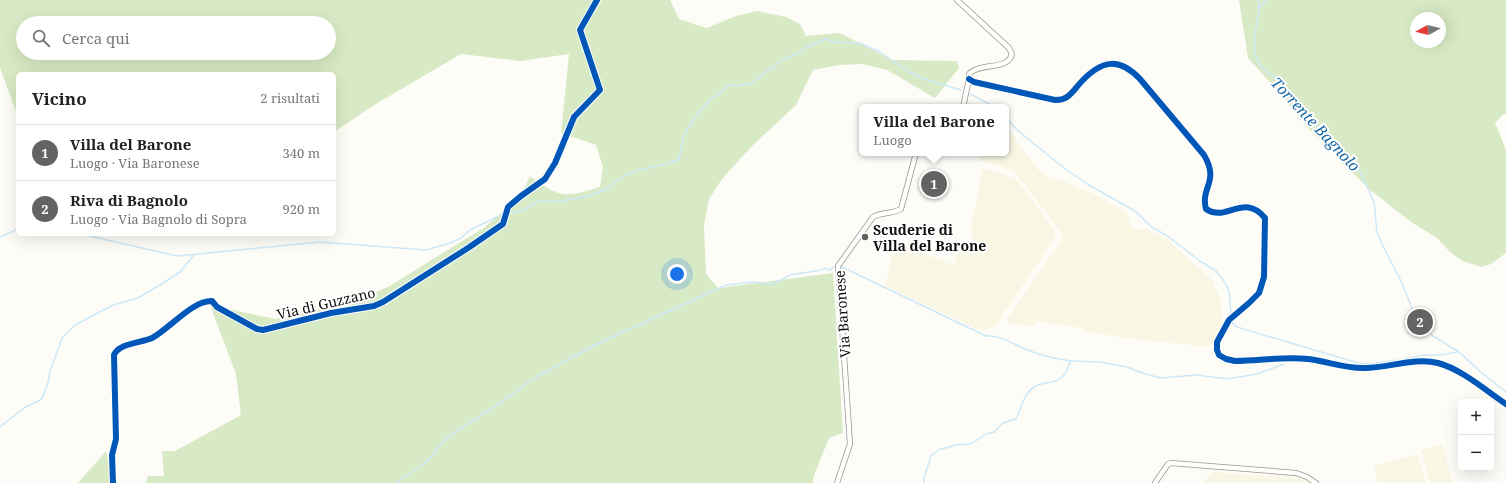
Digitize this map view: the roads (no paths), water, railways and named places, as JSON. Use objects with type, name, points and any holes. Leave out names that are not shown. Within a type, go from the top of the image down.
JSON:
[{"type":"street","name":"Via di Guzzano","points":[[112,483],[112,455],[116,439],[114,355],[118,349],[152,338],[185,313],[207,300],[212,301],[217,307],[257,329],[263,330],[331,313],[374,306],[384,302],[503,224],[508,207],[545,179],[555,163],[574,117],[600,90],[580,30],[597,0]]},
{"type":"street","points":[[957,0],[1009,48],[1012,54],[1011,59],[1006,64],[981,68],[972,71],[969,74],[964,104]]},
{"type":"street","points":[[969,79],[974,82],[1055,100],[1068,97],[1087,76],[1101,67],[1119,64],[1133,72],[1204,155],[1210,165],[1212,172],[1211,179],[1204,201],[1206,209],[1214,212],[1223,212],[1245,207],[1252,208],[1258,210],[1265,218],[1265,266],[1263,282],[1259,293],[1255,298],[1229,320],[1217,342],[1217,350],[1219,355],[1226,359],[1235,361],[1304,359],[1354,368],[1366,368],[1411,362],[1438,363],[1458,372],[1506,404]]},
{"type":"street","name":"Via Baronese","points":[[837,483],[850,444],[838,266],[873,217],[901,209],[915,156]]},
{"type":"street","points":[[1156,483],[1168,464],[1171,463],[1296,473],[1316,483]]},
{"type":"waterway","name":"Torrente Bagnolo","points":[[1258,0],[1259,12],[1255,34],[1255,54],[1260,66],[1280,82],[1297,103],[1360,171],[1374,202],[1377,232],[1401,281],[1415,316],[1425,329],[1433,336],[1459,352],[1506,392]]},
{"type":"waterway","points":[[1259,8],[1266,0]]},
{"type":"waterway","points":[[510,214],[523,210],[539,201],[561,201],[589,196],[606,189],[626,175],[636,171],[670,163],[679,159],[684,135],[693,120],[710,99],[731,85],[737,86],[751,83],[784,59],[825,39],[834,42],[860,43],[880,52],[909,72],[924,79],[961,90]]},
{"type":"waterway","points":[[970,94],[989,104]]},
{"type":"waterway","points":[[1009,121],[1016,129],[1064,168],[1089,185],[1135,211],[1153,228],[1166,235],[1200,261],[1216,271],[1226,284],[1229,291],[1231,313],[1229,315],[1233,324],[1237,327],[1358,363],[1370,364],[1396,360]]},
{"type":"waterway","points":[[90,236],[177,256],[320,242],[426,250],[461,238],[470,230],[501,215]]},
{"type":"waterway","points":[[0,237],[16,230]]},
{"type":"waterway","points":[[0,427],[24,408],[42,399],[62,338],[75,325],[113,305],[138,298],[180,272],[194,255]]},
{"type":"waterway","points":[[840,266],[986,336],[1002,338],[1027,350],[1071,361]]},
{"type":"waterway","points":[[395,483],[429,460],[446,438],[500,403],[536,377],[597,344],[726,285],[753,282],[769,284],[778,282],[790,275],[821,270],[824,268],[830,270],[833,267],[836,267]]},
{"type":"waterway","points":[[1403,359],[1458,352]]},
{"type":"waterway","points":[[924,483],[924,478],[931,456],[938,450],[956,445],[971,444],[986,434],[994,432],[1003,423],[1016,419],[1027,393],[1038,385],[1059,379],[1066,372],[1071,361],[1100,362],[1127,367],[1161,378],[1196,375],[1227,379],[1257,374],[1284,364]]},
{"type":"place","name":"Villa del Barone","points":[[934,184]]},
{"type":"place","name":"Scuderie di Villa del Barone","points":[[865,237]]},
{"type":"place","name":"Riva di Bagnolo","points":[[1420,322]]}]
